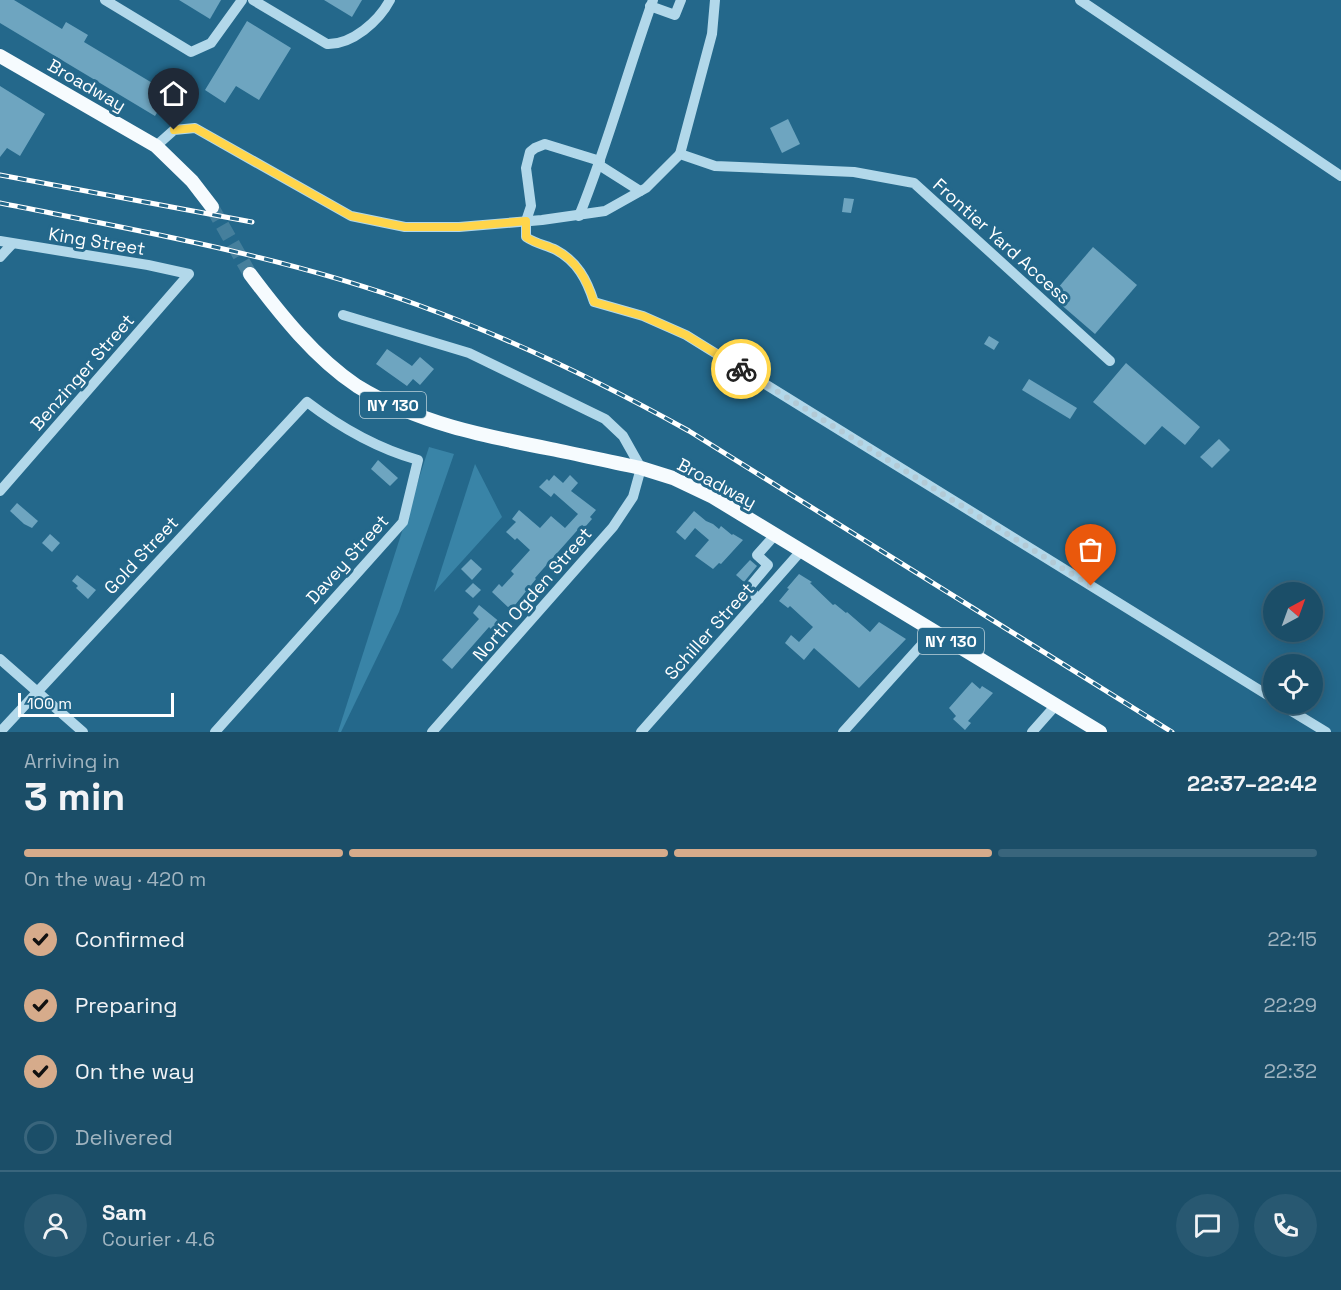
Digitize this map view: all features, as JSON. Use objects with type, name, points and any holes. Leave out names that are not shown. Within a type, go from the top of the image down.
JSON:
[{"type":"main road","name":"Broadway","points":[[0,56],[156,146],[192,181],[212,207]]},
{"type":"main road","name":"Broadway","points":[[250,274],[279,313],[317,352],[356,385],[394,406],[442,425],[640,468],[673,478],[713,497],[1100,732]]},
{"type":"street","points":[[105,0],[191,52],[211,44],[242,0]]},
{"type":"street","points":[[253,0],[327,44],[336,45],[368,26],[386,8],[390,0]]},
{"type":"street","points":[[579,216],[614,124],[652,3],[675,15],[681,0]]},
{"type":"street","points":[[156,146],[174,130],[195,128],[351,216],[378,222],[416,227],[459,227],[579,216],[605,211],[646,188],[680,154],[712,34],[715,0]]},
{"type":"street","points":[[1080,0],[1341,176]]},
{"type":"street","points":[[640,191],[599,163],[545,144],[535,148],[527,160],[526,168],[531,206],[526,221],[526,237],[534,243],[555,249],[573,262],[588,283],[594,302],[643,316],[686,335],[1263,692]]},
{"type":"street","name":"Frontier Yard Access","points":[[680,154],[715,166],[854,172],[914,183],[1110,361]]},
{"type":"street","name":"King Street","points":[[0,241],[148,265],[189,274]]},
{"type":"street","points":[[0,257],[12,244]]},
{"type":"street","name":"Benzinger Street","points":[[0,491],[189,274]]},
{"type":"street","points":[[343,315],[469,353],[604,419],[623,436],[640,468]]},
{"type":"street","name":"Gold Street","points":[[0,732],[307,402]]},
{"type":"street","name":"Davey Street","points":[[215,732],[403,522],[418,460],[355,435],[307,402]]},
{"type":"street","name":"North Ogden Street","points":[[432,732],[613,528],[633,497],[640,468]]},
{"type":"street","points":[[759,599],[748,589],[768,565],[758,555],[775,536]]},
{"type":"street","name":"Schiller Street","points":[[640,732],[801,551]]},
{"type":"street","points":[[843,732],[934,631]]},
{"type":"street","points":[[0,659],[83,732]]},
{"type":"street","points":[[1032,732],[1056,705]]},
{"type":"street","points":[[1297,714],[1326,732]]},
{"type":"shaded area","points":[[429,447],[454,454],[399,612],[341,732],[338,732]]},
{"type":"shaded area","points":[[475,464],[502,517],[434,592]]},
{"type":"building","points":[[0,0],[14,0],[62,29],[66,22],[88,35],[84,42],[169,93],[155,116],[0,23]]},
{"type":"building","points":[[179,0],[221,0],[210,19]]},
{"type":"building","points":[[324,0],[362,0],[352,17]]},
{"type":"building","points":[[247,21],[291,48],[259,100],[236,86],[225,103],[205,90]]},
{"type":"building","points":[[0,86],[45,114],[20,156],[7,148],[0,157]]},
{"type":"building","points":[[788,119],[800,144],[782,153],[770,128]]},
{"type":"building","points":[[844,198],[854,199],[851,213],[842,212]]},
{"type":"building","points":[[1093,247],[1137,285],[1095,334],[1051,296]]},
{"type":"building","points":[[989,336],[999,342],[994,350],[984,344]]},
{"type":"building","points":[[387,349],[412,366],[420,357],[434,369],[420,385],[413,379],[407,386],[376,364]]},
{"type":"building","points":[[1126,363],[1200,427],[1185,445],[1162,426],[1145,445],[1093,402]]},
{"type":"building","points":[[1029,379],[1077,408],[1070,419],[1022,390]]},
{"type":"building","points":[[1219,439],[1230,450],[1212,468],[1200,457]]},
{"type":"building","points":[[378,460],[398,478],[390,486],[371,469]]},
{"type":"building","points":[[554,475],[563,483],[570,475],[578,483],[571,491],[596,510],[590,517],[592,519],[585,527],[582,525],[535,578],[511,610],[492,592],[499,584],[502,587],[514,574],[511,571],[530,550],[506,532],[516,522],[512,519],[519,510],[540,528],[551,516],[565,528],[578,514],[554,493],[551,497],[539,487]]},
{"type":"building","points":[[17,503],[38,521],[32,528],[10,511]]},
{"type":"building","points":[[694,511],[719,529],[721,526],[743,540],[721,564],[719,563],[713,569],[695,556],[709,540],[695,528],[685,540],[676,532]]},
{"type":"building","points":[[50,534],[60,543],[52,552],[42,543]]},
{"type":"building","points":[[471,559],[482,569],[472,580],[461,569]]},
{"type":"building","points":[[750,560],[757,566],[744,582],[736,575]]},
{"type":"building","points":[[799,574],[812,582],[810,583],[833,605],[847,612],[870,632],[879,622],[906,639],[859,688],[814,648],[804,660],[785,643],[791,635],[799,642],[813,627],[790,606],[788,608],[779,601]]},
{"type":"building","points":[[77,575],[96,590],[88,599],[72,581]]},
{"type":"building","points":[[473,583],[481,590],[473,598],[465,591]]},
{"type":"building","points":[[479,605],[501,623],[494,632],[489,627],[452,669],[442,660],[479,619],[473,613]]},
{"type":"building","points":[[972,682],[980,689],[982,686],[993,693],[968,721],[971,723],[965,730],[953,719],[956,716],[949,708]]},
{"type":"tunnel","points":[[212,207],[250,274]]},
{"type":"railway","points":[[0,175],[252,222]]},
{"type":"railway","points":[[0,203],[211,246],[315,272],[418,305],[522,347],[623,395],[689,431],[1172,732]]},
{"type":"way so far","points":[[741,369],[1091,586]]},
{"type":"route","points":[[174,130],[195,128],[351,216],[405,227],[459,227],[526,221],[526,237],[534,243],[555,249],[573,262],[588,283],[594,302],[643,316],[686,335],[741,369]]}]
